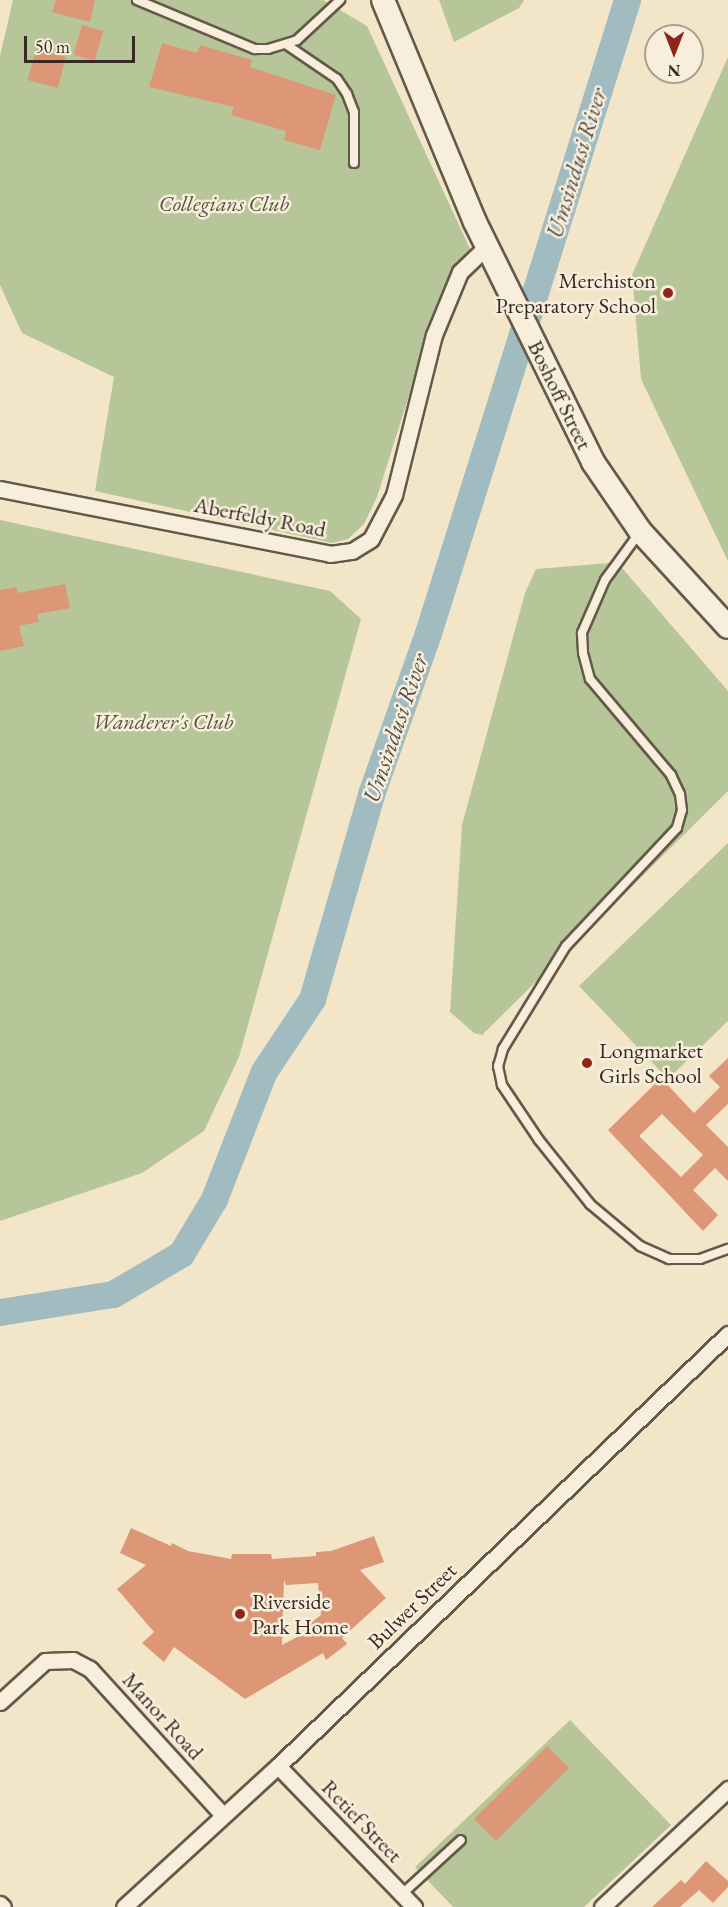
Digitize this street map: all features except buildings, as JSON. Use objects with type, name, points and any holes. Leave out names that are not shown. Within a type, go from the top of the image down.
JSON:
[{"type":"main road","name":"Boshoff Street","points":[[383,0],[487,246],[593,462],[640,531],[728,627]]},
{"type":"street","name":"Aberfeldy Road","points":[[0,489],[330,555],[352,551],[371,539],[394,495],[434,335],[459,272],[487,246]]},
{"type":"street","name":"Bulwer Street","points":[[124,1907],[222,1814],[278,1766],[728,1334]]},
{"type":"street","name":"Manor Road","points":[[0,1702],[45,1661],[64,1657],[90,1669],[222,1814]]},
{"type":"street","name":"Retief Street","points":[[278,1766],[414,1907]]},
{"type":"street","points":[[602,1907],[728,1789]]},
{"type":"lane","points":[[136,0],[255,49],[287,45],[306,33],[339,0]]},
{"type":"lane","points":[[287,45],[337,79],[347,94],[354,112],[354,163]]},
{"type":"lane","points":[[640,531],[605,580],[582,633],[583,653],[590,679],[671,775],[680,794],[682,810],[677,828],[566,946],[503,1049],[498,1066],[502,1085],[539,1140],[590,1204],[640,1246],[669,1259],[700,1259],[728,1249]]},
{"type":"lane","points":[[402,1895],[461,1840]]},
{"type":"green space","name":"Collegians Club","points":[[13,0],[323,0],[367,26],[470,249],[439,300],[377,497],[364,524],[348,539],[332,543],[95,491],[114,377],[22,333],[0,285],[0,56]]},
{"type":"green space","points":[[439,0],[524,0],[519,8],[454,42]]},
{"type":"green space","name":"Merchiston Preparatory School","points":[[728,57],[728,561],[641,379],[632,275]]},
{"type":"green space","name":"Wanderer's Club","points":[[0,520],[330,591],[361,619],[239,1057],[204,1131],[142,1173],[0,1221]]},
{"type":"green space","points":[[610,563],[623,569],[728,691],[728,791],[482,1035],[474,1033],[450,1012],[462,825],[525,593],[536,569]]},
{"type":"green space","points":[[728,843],[728,1021],[668,1079],[579,986]]},
{"type":"green space","points":[[570,1720],[671,1825],[584,1907],[453,1907],[415,1867]]},
{"type":"waterway","name":"Umsindusi River","points":[[0,1312],[113,1294],[181,1254],[214,1199],[264,1071],[312,999],[371,794],[428,633],[627,0]]},
{"type":"place","name":"Merchiston Preparatory School","points":[[668,293]]},
{"type":"place","name":"Longmarket Girls School","points":[[587,1063]]},
{"type":"place","name":"Riverside Park Home","points":[[240,1614]]}]
